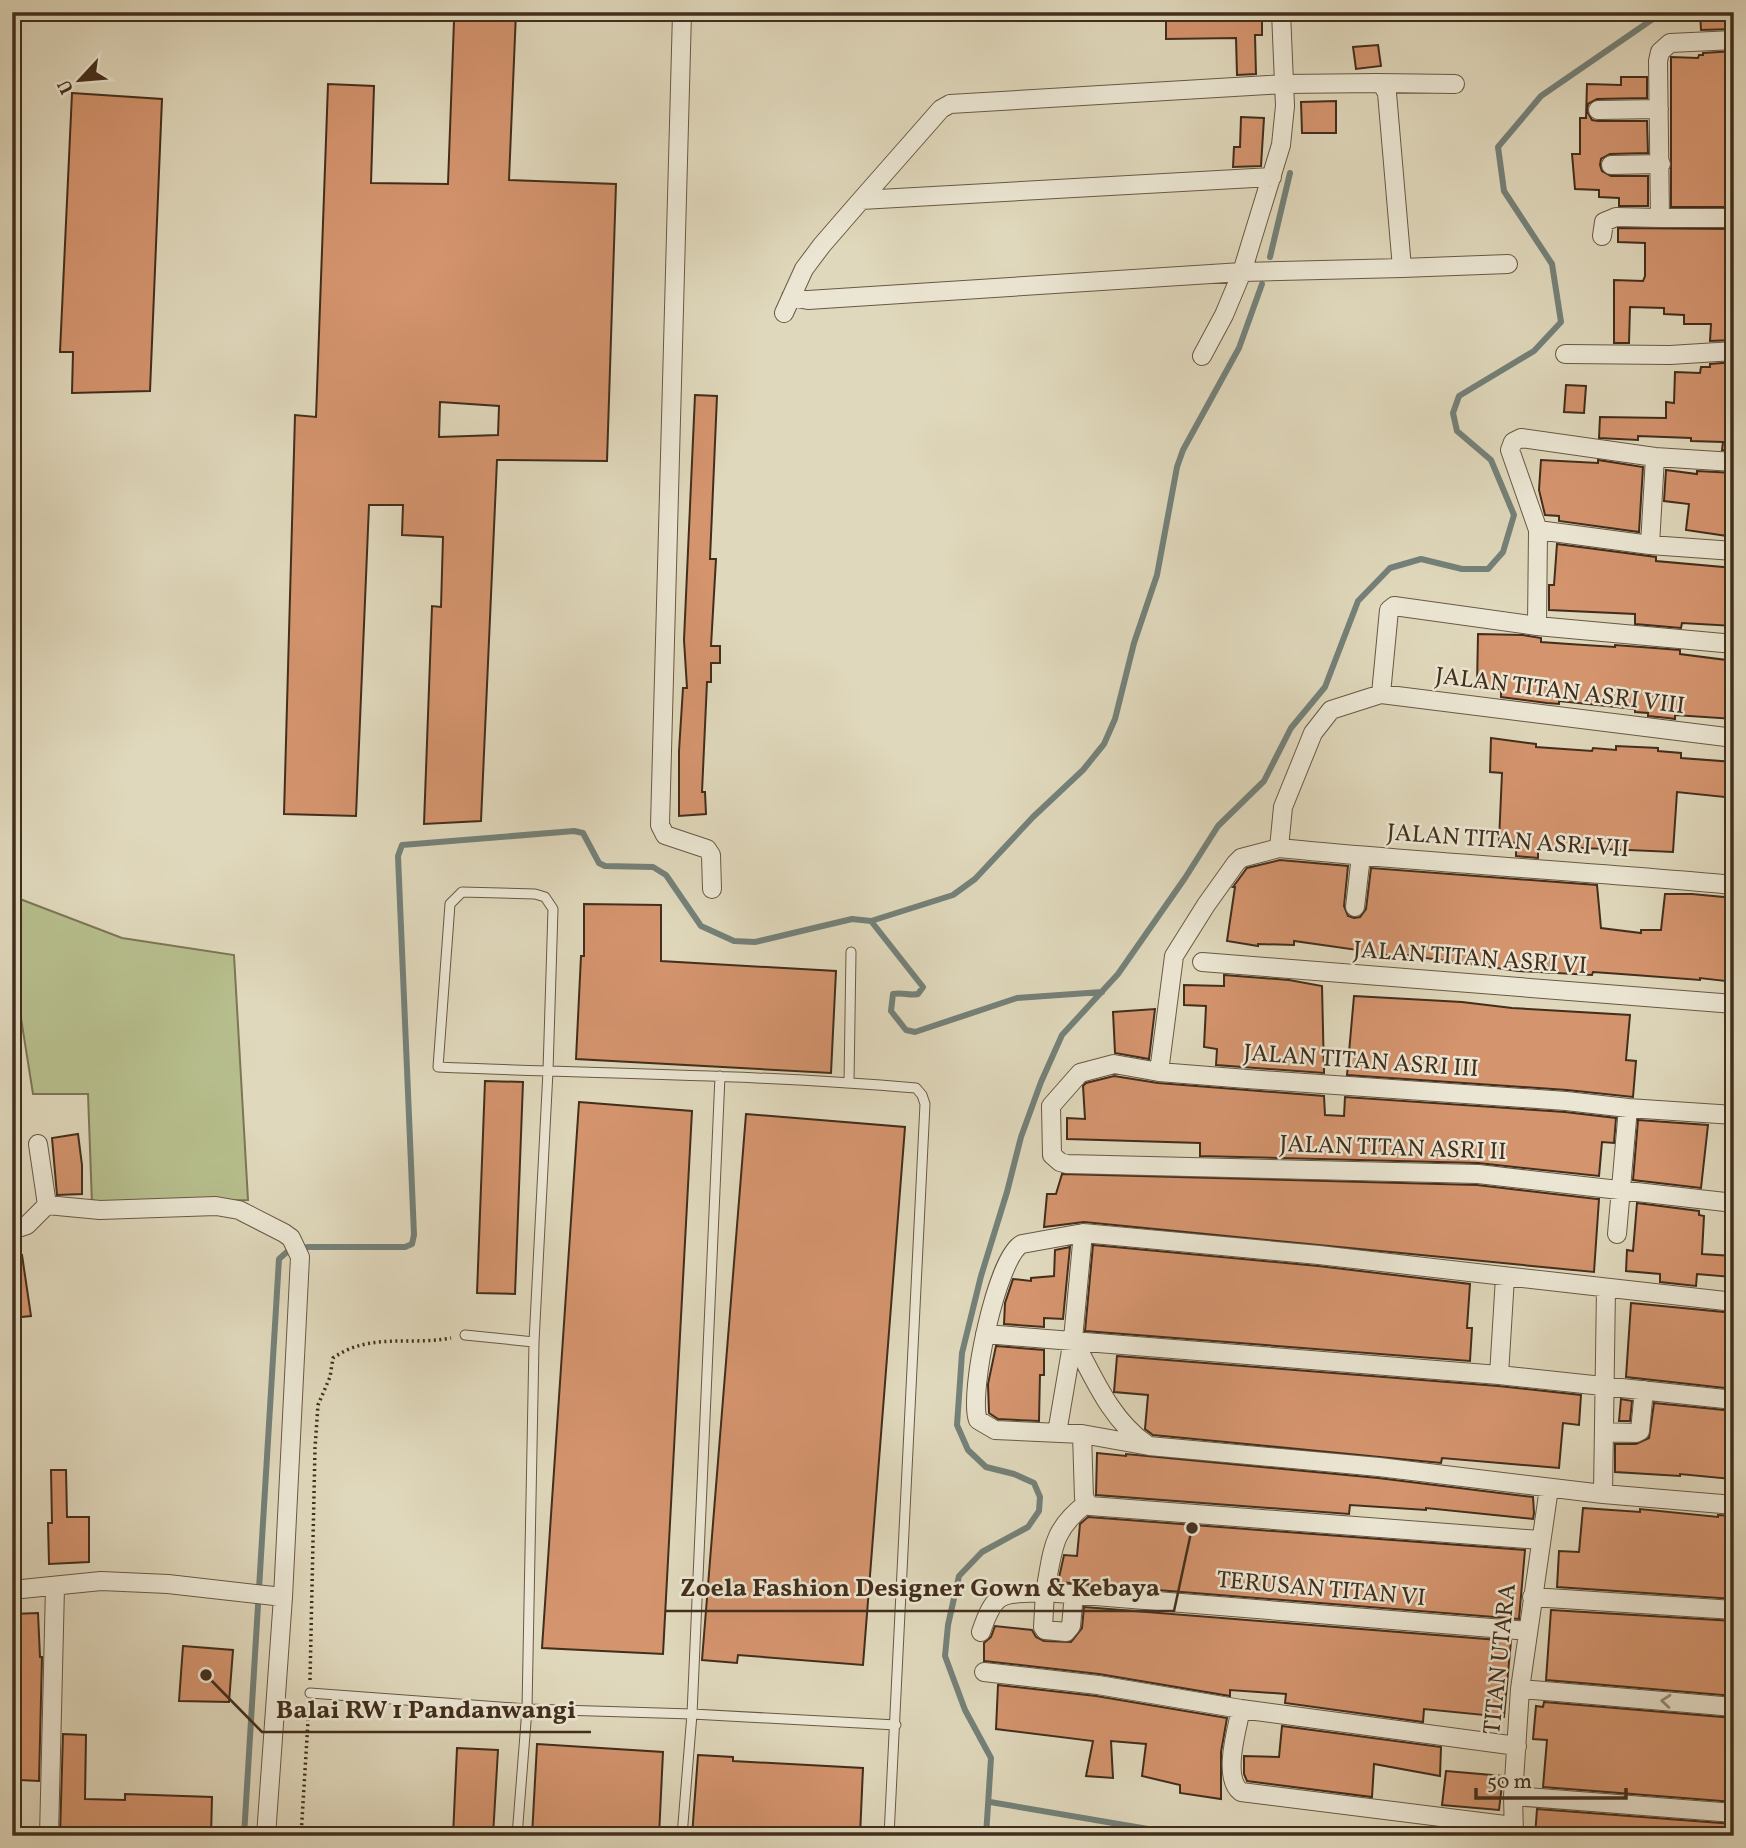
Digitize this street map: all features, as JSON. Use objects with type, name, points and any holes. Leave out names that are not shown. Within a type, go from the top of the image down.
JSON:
[{"type":"street","points":[[682,12],[660,825],[665,835],[707,849],[711,855],[712,889]]},
{"type":"street","points":[[1202,356],[1224,315],[1242,272],[1281,145],[1285,106],[1281,12]]},
{"type":"street","points":[[1660,218],[1658,61],[1664,46],[1670,43],[1734,40]]},
{"type":"street","points":[[1377,83],[1383,86],[1387,93],[1402,268]]},
{"type":"street","points":[[1455,84],[1284,84],[950,104],[941,109],[822,245],[804,270],[788,305],[808,300],[1242,272],[1508,264]]},
{"type":"street","points":[[1598,110],[1660,109]]},
{"type":"street","points":[[1611,164],[1661,164]]},
{"type":"street","points":[[861,201],[1272,177]]},
{"type":"street","points":[[1602,236],[1604,222],[1611,217],[1734,218]]},
{"type":"street","points":[[1565,354],[1670,355],[1734,352]]},
{"type":"street","points":[[1537,626],[1538,530],[1510,450],[1513,442],[1521,438],[1655,457],[1734,462]]},
{"type":"street","points":[[1650,545],[1655,457]]},
{"type":"street","points":[[1538,530],[1650,545],[1734,551]]},
{"type":"street","points":[[1159,1072],[1174,956],[1236,863],[1241,858],[1279,848],[1283,807],[1313,733],[1331,710],[1381,694],[1389,610],[1394,606],[1537,626],[1734,644]]},
{"type":"street","name":"JALAN TITAN ASRI VIII","points":[[1381,694],[1734,738]]},
{"type":"street","name":"JALAN TITAN ASRI VII","points":[[1279,848],[1734,885]]},
{"type":"street","points":[[1355,907],[1361,856]]},
{"type":"street","name":"JALAN TITAN ASRI VI","points":[[1202,962],[1734,1004]]},
{"type":"street","name":"JALAN TITAN ASRI III","points":[[1052,1155],[1051,1106],[1080,1073],[1114,1064],[1159,1072],[1734,1115]]},
{"type":"street","points":[[1617,1234],[1628,1108]]},
{"type":"street","points":[[38,1144],[47,1205]]},
{"type":"street","name":"JALAN TITAN ASRI II","points":[[1052,1155],[1060,1162],[1068,1164],[1478,1174],[1734,1203]]},
{"type":"street","points":[[12,1230],[27,1225],[47,1205]]},
{"type":"street","points":[[47,1205],[100,1210],[216,1206],[239,1210],[291,1238],[300,1257],[268,1595],[266,1836]]},
{"type":"street","points":[[1057,1433],[1073,1339],[1083,1233]]},
{"type":"street","points":[[1734,1302],[1320,1255],[1083,1233],[1018,1245],[1001,1275],[985,1334],[974,1400],[978,1420],[995,1430],[1082,1434],[1149,1446],[1379,1467],[1603,1494],[1734,1505]]},
{"type":"street","points":[[1499,1374],[1505,1277]]},
{"type":"street","points":[[1603,1494],[1606,1288]]},
{"type":"street","points":[[985,1334],[1499,1374],[1734,1400]]},
{"type":"street","points":[[1073,1339],[1120,1421],[1149,1446]]},
{"type":"street","points":[[1604,1432],[1640,1431],[1644,1390]]},
{"type":"street","points":[[1082,1434],[1084,1498],[1090,1506],[1540,1541]]},
{"type":"street","name":"TITAN UTARA","points":[[1514,1831],[1513,1796],[1520,1689],[1549,1488]]},
{"type":"street","points":[[1074,1594],[1070,1630],[1045,1630],[1042,1623],[1045,1592],[1056,1535],[1063,1523],[1087,1503]]},
{"type":"street","points":[[12,1590],[101,1581],[168,1584],[268,1595]]},
{"type":"street","points":[[49,1836],[55,1587]]},
{"type":"street","name":"TERUSAN TITAN VI","points":[[981,1632],[990,1607],[996,1599],[1004,1595],[1045,1592],[1528,1631]]},
{"type":"street","points":[[1532,1597],[1734,1611]]},
{"type":"street","points":[[984,1672],[1098,1685],[1241,1709],[1517,1746]]},
{"type":"street","points":[[1520,1689],[1734,1707]]},
{"type":"street","points":[[1241,1709],[1232,1754],[1233,1781],[1241,1792],[1514,1831]]},
{"type":"street","points":[[1513,1796],[1734,1813]]},
{"type":"lane","points":[[517,1836],[527,1709],[534,1342],[548,1071],[553,909],[545,897],[535,894],[462,892],[450,904],[438,1067],[548,1071],[720,1076],[849,1082],[916,1088],[922,1096],[925,1104],[889,1836]]},
{"type":"lane","points":[[849,1082],[851,952]]},
{"type":"lane","points":[[682,1836],[692,1714],[720,1076]]},
{"type":"lane","points":[[465,1335],[534,1342]]},
{"type":"lane","points":[[310,1693],[527,1709],[692,1714],[896,1725]]},
{"type":"path","points":[[301,1836],[310,1693],[315,1448],[318,1405],[330,1377],[333,1358],[346,1349],[374,1341],[430,1342],[465,1335]]},
{"type":"green space","points":[[12,896],[122,938],[234,955],[248,1200],[92,1204],[88,1094],[33,1094],[12,973]]},
{"type":"building","points":[[467,12],[516,12],[509,180],[616,184],[607,461],[497,460],[481,821],[424,824],[432,606],[441,607],[443,537],[402,535],[403,505],[369,505],[356,816],[284,814],[295,415],[316,417],[328,84],[374,86],[371,183],[448,184],[454,21],[466,21]],"holes":[[[440,402],[499,406],[498,435],[439,437]]]},
{"type":"building","points":[[1166,12],[1262,12],[1262,35],[1255,35],[1256,74],[1237,75],[1236,38],[1166,39]]},
{"type":"building","points":[[1700,12],[1734,12],[1734,29],[1701,30]]},
{"type":"building","points":[[1378,45],[1381,66],[1356,69],[1353,47]]},
{"type":"building","points":[[1734,51],[1730,106],[1731,130],[1734,130],[1732,207],[1671,207],[1671,57],[1698,58],[1703,53]]},
{"type":"building","points":[[1621,77],[1647,77],[1647,98],[1597,99],[1588,104],[1587,111],[1592,120],[1598,121],[1647,121],[1648,153],[1610,154],[1601,159],[1600,165],[1602,171],[1611,176],[1648,176],[1648,206],[1619,206],[1619,198],[1599,197],[1599,190],[1575,189],[1572,154],[1580,154],[1580,118],[1586,118],[1587,84],[1621,85]]},
{"type":"building","points":[[72,93],[162,99],[150,391],[72,393],[73,352],[60,352]]},
{"type":"building","points":[[1336,101],[1336,133],[1302,133],[1301,102]]},
{"type":"building","points":[[1241,117],[1264,118],[1261,166],[1233,167],[1234,147],[1240,147]]},
{"type":"building","points":[[1618,228],[1734,229],[1734,340],[1710,341],[1711,324],[1684,324],[1684,315],[1664,314],[1664,308],[1630,307],[1629,343],[1614,343],[1614,280],[1643,281],[1645,276],[1645,243],[1618,242]]},
{"type":"building","points":[[1734,362],[1734,451],[1722,450],[1723,442],[1691,441],[1691,438],[1599,438],[1600,417],[1666,418],[1666,402],[1674,403],[1675,372],[1700,373],[1701,367],[1710,367],[1710,364]]},
{"type":"building","points":[[1566,385],[1586,386],[1584,413],[1564,412]]},
{"type":"building","points":[[695,395],[717,396],[710,559],[716,559],[711,646],[720,646],[720,663],[711,663],[711,682],[707,682],[702,792],[705,792],[706,814],[679,816],[679,751],[683,688],[687,688],[684,640]]},
{"type":"building","points":[[1541,460],[1598,463],[1598,460],[1643,467],[1639,532],[1559,521],[1559,516],[1545,515],[1539,490]]},
{"type":"building","points":[[1666,470],[1697,474],[1697,471],[1734,473],[1734,537],[1686,530],[1689,504],[1664,501]]},
{"type":"building","points":[[1557,544],[1656,557],[1656,561],[1734,568],[1734,626],[1682,623],[1681,628],[1635,624],[1635,614],[1549,610],[1549,585],[1554,585]]},
{"type":"building","points":[[1478,634],[1523,635],[1541,638],[1541,642],[1680,650],[1680,654],[1734,661],[1734,719],[1675,715],[1675,719],[1648,716],[1648,713],[1635,712],[1635,709],[1501,697],[1501,689],[1477,687]]},
{"type":"building","points":[[1491,738],[1536,744],[1536,747],[1592,751],[1593,748],[1616,750],[1616,746],[1658,748],[1658,751],[1681,753],[1681,758],[1734,762],[1734,798],[1677,792],[1673,852],[1538,846],[1538,858],[1516,856],[1516,843],[1499,841],[1502,773],[1490,772]]},
{"type":"building","points":[[1280,860],[1348,866],[1344,906],[1348,916],[1354,918],[1360,917],[1366,909],[1371,868],[1597,885],[1601,928],[1641,933],[1641,930],[1661,930],[1665,894],[1734,898],[1734,982],[1593,972],[1592,975],[1518,971],[1425,958],[1425,955],[1358,955],[1358,950],[1294,941],[1294,945],[1258,946],[1227,941],[1233,887],[1247,868]]},
{"type":"building","points":[[584,904],[661,905],[661,961],[836,971],[831,1073],[576,1059],[581,956],[584,956]]},
{"type":"building","points":[[1224,975],[1289,980],[1322,986],[1324,1073],[1216,1065],[1217,1049],[1204,1047],[1206,1006],[1184,1005],[1184,985],[1224,986]]},
{"type":"building","points":[[1354,996],[1630,1015],[1626,1060],[1636,1061],[1633,1097],[1347,1075]]},
{"type":"building","points":[[1155,1009],[1149,1059],[1115,1053],[1113,1012]]},
{"type":"building","points":[[1114,1076],[1158,1083],[1324,1096],[1325,1115],[1344,1116],[1345,1097],[1616,1118],[1614,1143],[1602,1142],[1599,1176],[1478,1163],[1200,1156],[1200,1143],[1067,1139],[1067,1118],[1085,1119],[1083,1086]]},
{"type":"building","points":[[485,1081],[523,1082],[515,1294],[477,1293]]},
{"type":"building","points":[[579,1102],[692,1111],[663,1654],[542,1648]]},
{"type":"building","points":[[746,1114],[905,1127],[863,1665],[738,1655],[737,1663],[702,1660]]},
{"type":"building","points":[[1638,1120],[1708,1125],[1701,1188],[1633,1180]]},
{"type":"building","points":[[78,1134],[82,1194],[57,1195],[52,1138]]},
{"type":"building","points":[[1062,1174],[1477,1185],[1599,1199],[1594,1272],[1084,1222],[1044,1227],[1047,1194],[1056,1194]]},
{"type":"building","points":[[1637,1203],[1699,1211],[1699,1215],[1704,1216],[1702,1254],[1733,1256],[1732,1277],[1697,1274],[1696,1286],[1660,1282],[1660,1274],[1626,1271],[1627,1250],[1633,1251]]},
{"type":"building","points":[[1093,1245],[1318,1266],[1470,1284],[1467,1328],[1472,1328],[1470,1361],[1085,1331]]},
{"type":"building","points":[[1070,1247],[1063,1319],[1044,1318],[1044,1327],[1004,1324],[1005,1303],[1013,1279],[1031,1281],[1031,1278],[1054,1276],[1055,1250]]},
{"type":"building","points":[[12,1255],[22,1255],[31,1316],[12,1318]]},
{"type":"building","points":[[1631,1303],[1734,1313],[1734,1389],[1626,1377]]},
{"type":"building","points":[[996,1346],[1044,1350],[1044,1375],[1040,1375],[1039,1421],[998,1419],[989,1413],[988,1384]]},
{"type":"building","points":[[1117,1356],[1581,1395],[1579,1425],[1563,1423],[1559,1468],[1442,1458],[1441,1463],[1153,1435],[1145,1429],[1148,1395],[1114,1392]]},
{"type":"building","points":[[1621,1399],[1632,1401],[1630,1421],[1619,1421]]},
{"type":"building","points":[[1654,1403],[1734,1411],[1731,1479],[1615,1472],[1615,1444],[1636,1444],[1649,1438]]},
{"type":"building","points":[[1097,1453],[1378,1478],[1533,1497],[1534,1513],[1533,1519],[1426,1508],[1350,1505],[1349,1514],[1096,1495]]},
{"type":"building","points":[[51,1470],[66,1470],[67,1517],[89,1517],[89,1562],[49,1564],[48,1523],[52,1523]]},
{"type":"building","points":[[1583,1508],[1734,1516],[1734,1599],[1557,1587],[1559,1551],[1579,1552]]},
{"type":"building","points":[[1088,1517],[1525,1550],[1519,1619],[1058,1582],[1064,1555],[1077,1556],[1080,1524]]},
{"type":"building","points":[[1084,1607],[1511,1641],[1504,1717],[1424,1709],[1423,1722],[1285,1703],[1286,1694],[1230,1690],[1230,1696],[1099,1674],[984,1661],[984,1643],[991,1637],[995,1626],[1032,1630],[1036,1637],[1044,1641],[1071,1642],[1082,1628]]},
{"type":"building","points":[[1551,1610],[1734,1621],[1734,1696],[1546,1680]]},
{"type":"building","points":[[38,1613],[42,1657],[39,1781],[20,1780],[20,1757],[12,1756],[12,1614]]},
{"type":"building","points":[[183,1646],[233,1650],[229,1702],[179,1701]]},
{"type":"building","points":[[998,1685],[1096,1696],[1227,1718],[1221,1752],[1221,1799],[1180,1793],[1180,1785],[1142,1776],[1146,1744],[1111,1741],[1113,1778],[1086,1776],[1093,1741],[996,1729]]},
{"type":"building","points":[[1544,1702],[1734,1718],[1734,1802],[1543,1787],[1547,1740],[1533,1739],[1536,1706],[1543,1707]]},
{"type":"building","points":[[1282,1726],[1441,1747],[1440,1776],[1374,1764],[1372,1797],[1247,1781],[1244,1774],[1244,1756],[1279,1757]]},
{"type":"building","points":[[63,1734],[86,1735],[85,1799],[125,1800],[125,1794],[212,1797],[211,1836],[60,1836]]},
{"type":"building","points":[[537,1744],[663,1752],[659,1836],[532,1836]]},
{"type":"building","points":[[457,1748],[498,1750],[493,1836],[453,1836]]},
{"type":"building","points":[[698,1755],[733,1757],[733,1761],[863,1768],[860,1836],[692,1836]]},
{"type":"building","points":[[1446,1771],[1503,1776],[1499,1810],[1442,1805]]},
{"type":"building","points":[[1537,1809],[1734,1824],[1734,1836],[1535,1836]]},
{"type":"waterway","points":[[986,1836],[991,1758],[965,1710],[945,1656],[948,1625],[959,1576],[982,1552],[1028,1527],[1039,1511],[1040,1497],[1034,1483],[1014,1474],[986,1467],[968,1450],[957,1425],[962,1353],[1021,1137],[1041,1082],[1062,1035],[1118,974],[1218,826],[1264,781],[1291,728],[1325,687],[1358,601],[1390,568],[1421,559],[1462,569],[1488,569],[1503,552],[1514,515],[1491,460],[1457,431],[1453,413],[1459,396],[1534,351],[1561,322],[1552,264],[1504,191],[1498,147],[1541,96],[1663,12]]},
{"type":"waterway","points":[[1270,257],[1290,173]]},
{"type":"waterway","points":[[871,921],[953,895],[975,879],[1033,817],[1083,770],[1104,744],[1115,719],[1134,643],[1157,575],[1177,467],[1183,450],[1239,348],[1262,284]]},
{"type":"waterway","points":[[244,1836],[279,1259],[288,1251],[308,1247],[405,1247],[412,1244],[414,1235],[398,856],[402,845],[574,831],[583,833],[599,863],[605,866],[653,867],[666,875],[701,926],[734,941],[755,942],[852,919],[871,921],[923,987],[918,994],[893,994],[891,1011],[906,1030],[915,1032],[1017,998],[1102,992]]},
{"type":"waterway","points":[[990,1802],[1189,1836]]},
{"type":"place","name":"Zoela Fashion Designer Gown & Kebaya","points":[[1192,1528]]},
{"type":"place","name":"Balai RW 1 Pandanwangi","points":[[206,1675]]}]
